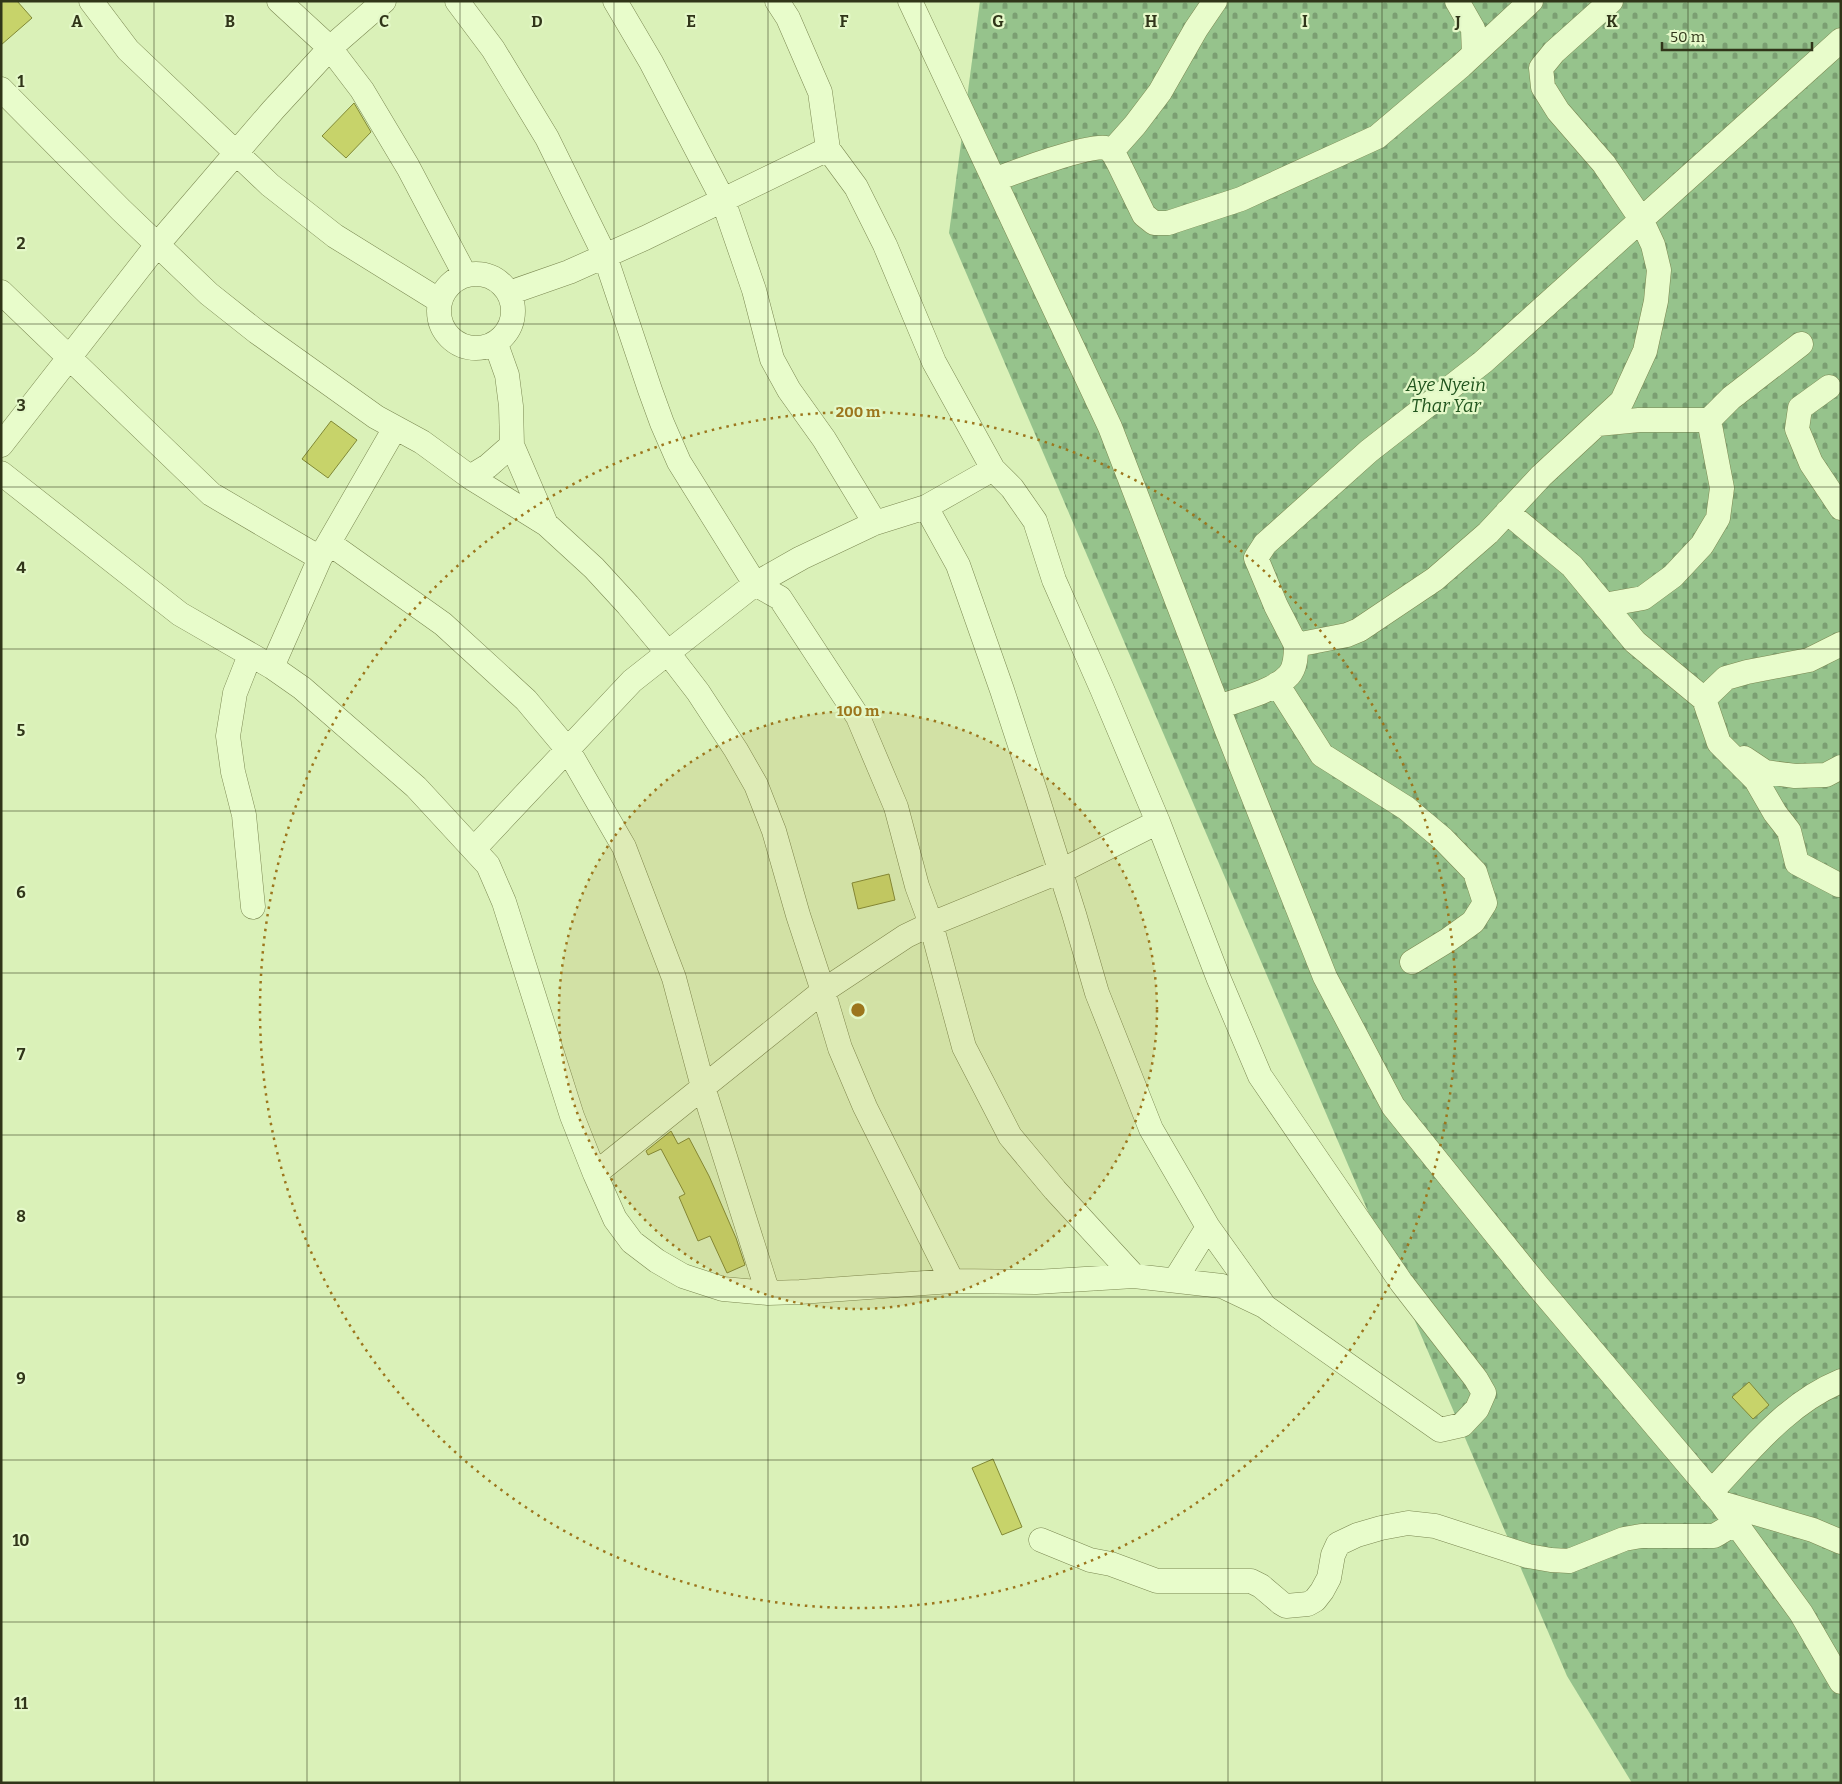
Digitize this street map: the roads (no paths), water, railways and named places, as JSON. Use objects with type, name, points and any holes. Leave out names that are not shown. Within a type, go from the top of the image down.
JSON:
[{"type":"street","points":[[91,1],[128,50],[270,185],[335,236],[440,301]]},
{"type":"street","points":[[280,1],[330,48],[362,90],[408,167],[465,275]]},
{"type":"street","points":[[1,444],[157,245],[236,153],[330,48],[384,1]]},
{"type":"street","points":[[457,1],[493,49],[547,138],[605,256],[650,390],[679,462],[755,584],[780,598],[858,717],[896,807],[917,886],[931,924],[964,1047],[1010,1136],[1055,1190],[1134,1276]]},
{"type":"street","points":[[615,1],[651,62],[723,200],[754,290],[772,359],[788,390],[824,439],[876,523]]},
{"type":"street","points":[[1,473],[180,614],[272,667],[302,688],[416,787],[488,865],[504,902],[572,1116],[595,1174],[615,1219],[632,1242],[657,1262],[683,1276],[723,1289],[768,1293],[952,1281],[1036,1282],[1134,1276],[1222,1286],[1264,1306],[1440,1430],[1462,1424],[1477,1409],[1484,1393],[1476,1379],[1401,1282],[1260,1076],[1218,977],[1158,822],[1054,580],[1035,521],[1012,488],[993,469],[934,362],[885,245],[856,187],[828,149],[820,92],[788,18],[777,1]]},
{"type":"street","points":[[910,1],[1110,427],[1218,707],[1325,976],[1393,1106],[1536,1284],[1716,1498],[1801,1613],[1841,1682]]},
{"type":"street","points":[[1112,151],[1160,92],[1196,29],[1216,1]]},
{"type":"street","points":[[1458,1],[1473,29],[1474,54]]},
{"type":"street","points":[[994,180],[1034,165],[1094,148],[1105,148],[1112,151],[1144,215],[1154,223],[1168,223],[1241,199],[1376,137],[1474,54],[1530,1]]},
{"type":"street","points":[[1296,645],[1347,635],[1359,630],[1435,579],[1488,533],[1541,476],[1622,401],[1645,351],[1656,301],[1659,270],[1653,244],[1641,219],[1604,164],[1558,111],[1543,87],[1541,68],[1554,52],[1611,1]]},
{"type":"street","points":[[1218,707],[1277,684],[1290,674],[1295,661],[1296,645],[1276,606],[1256,558],[1265,544],[1369,451],[1483,362],[1841,40]]},
{"type":"street","points":[[1,89],[157,245],[209,294],[256,332],[376,418],[422,442],[470,477],[546,524],[594,568],[668,653],[698,692],[736,750],[756,785],[774,831],[840,1048],[865,1107],[952,1281]]},
{"type":"street","points":[[509,293],[569,272],[605,256],[828,149]]},
{"type":"street","points":[[482,274],[498,280],[509,293],[514,312],[512,321],[509,331],[496,344],[478,350],[461,346],[447,335],[439,319],[440,301],[449,285],[465,275],[482,274]]},
{"type":"street","points":[[1,292],[211,494],[324,550],[444,624],[526,700],[568,750],[624,847],[674,978],[703,1087],[768,1293]]},
{"type":"street","points":[[496,344],[507,375],[512,406],[512,445],[546,524]]},
{"type":"street","points":[[1598,424],[1639,420],[1709,420],[1731,398],[1801,344]]},
{"type":"street","points":[[1829,387],[1800,408],[1797,429],[1811,463],[1841,508]]},
{"type":"street","points":[[1604,604],[1643,598],[1673,576],[1702,545],[1718,518],[1722,488],[1709,420]]},
{"type":"street","points":[[272,667],[324,550],[395,428]]},
{"type":"street","points":[[470,477],[488,466],[512,445]]},
{"type":"street","points":[[474,849],[632,681],[755,584],[801,558],[876,523],[926,507],[993,469]]},
{"type":"street","points":[[926,507],[958,565],[1002,690],[1061,872],[1096,993],[1151,1129],[1208,1227],[1264,1306]]},
{"type":"street","points":[[1507,512],[1572,566],[1635,642],[1704,699],[1719,743],[1756,780],[1775,813],[1789,831],[1797,863],[1839,885],[1841,884]]},
{"type":"street","points":[[1704,699],[1726,678],[1809,660],[1841,644]]},
{"type":"street","points":[[250,655],[234,693],[228,736],[233,772],[244,816],[253,907]]},
{"type":"street","points":[[1277,684],[1322,755],[1406,808],[1443,839],[1475,872],[1485,903],[1473,922],[1412,962]]},
{"type":"street","points":[[1719,743],[1765,772],[1795,776],[1826,775],[1841,767]]},
{"type":"street","points":[[595,1174],[824,991],[906,936],[931,924],[1061,872],[1158,822]]},
{"type":"street","points":[[1175,1280],[1208,1227]]},
{"type":"street","points":[[1716,1498],[1755,1444],[1807,1398],[1841,1381]]},
{"type":"street","points":[[1716,1498],[1813,1530],[1841,1542]]},
{"type":"street","points":[[1041,1540],[1090,1560],[1111,1564],[1157,1581],[1251,1582],[1261,1586],[1280,1603],[1292,1606],[1308,1604],[1315,1600],[1322,1591],[1329,1578],[1332,1555],[1338,1544],[1381,1528],[1408,1524],[1435,1526],[1528,1556],[1569,1562],[1624,1539],[1641,1536],[1714,1536],[1736,1524]]},
{"type":"park label","name":"Aye Nyein Thar Yar","points":[[1446,395]]}]
